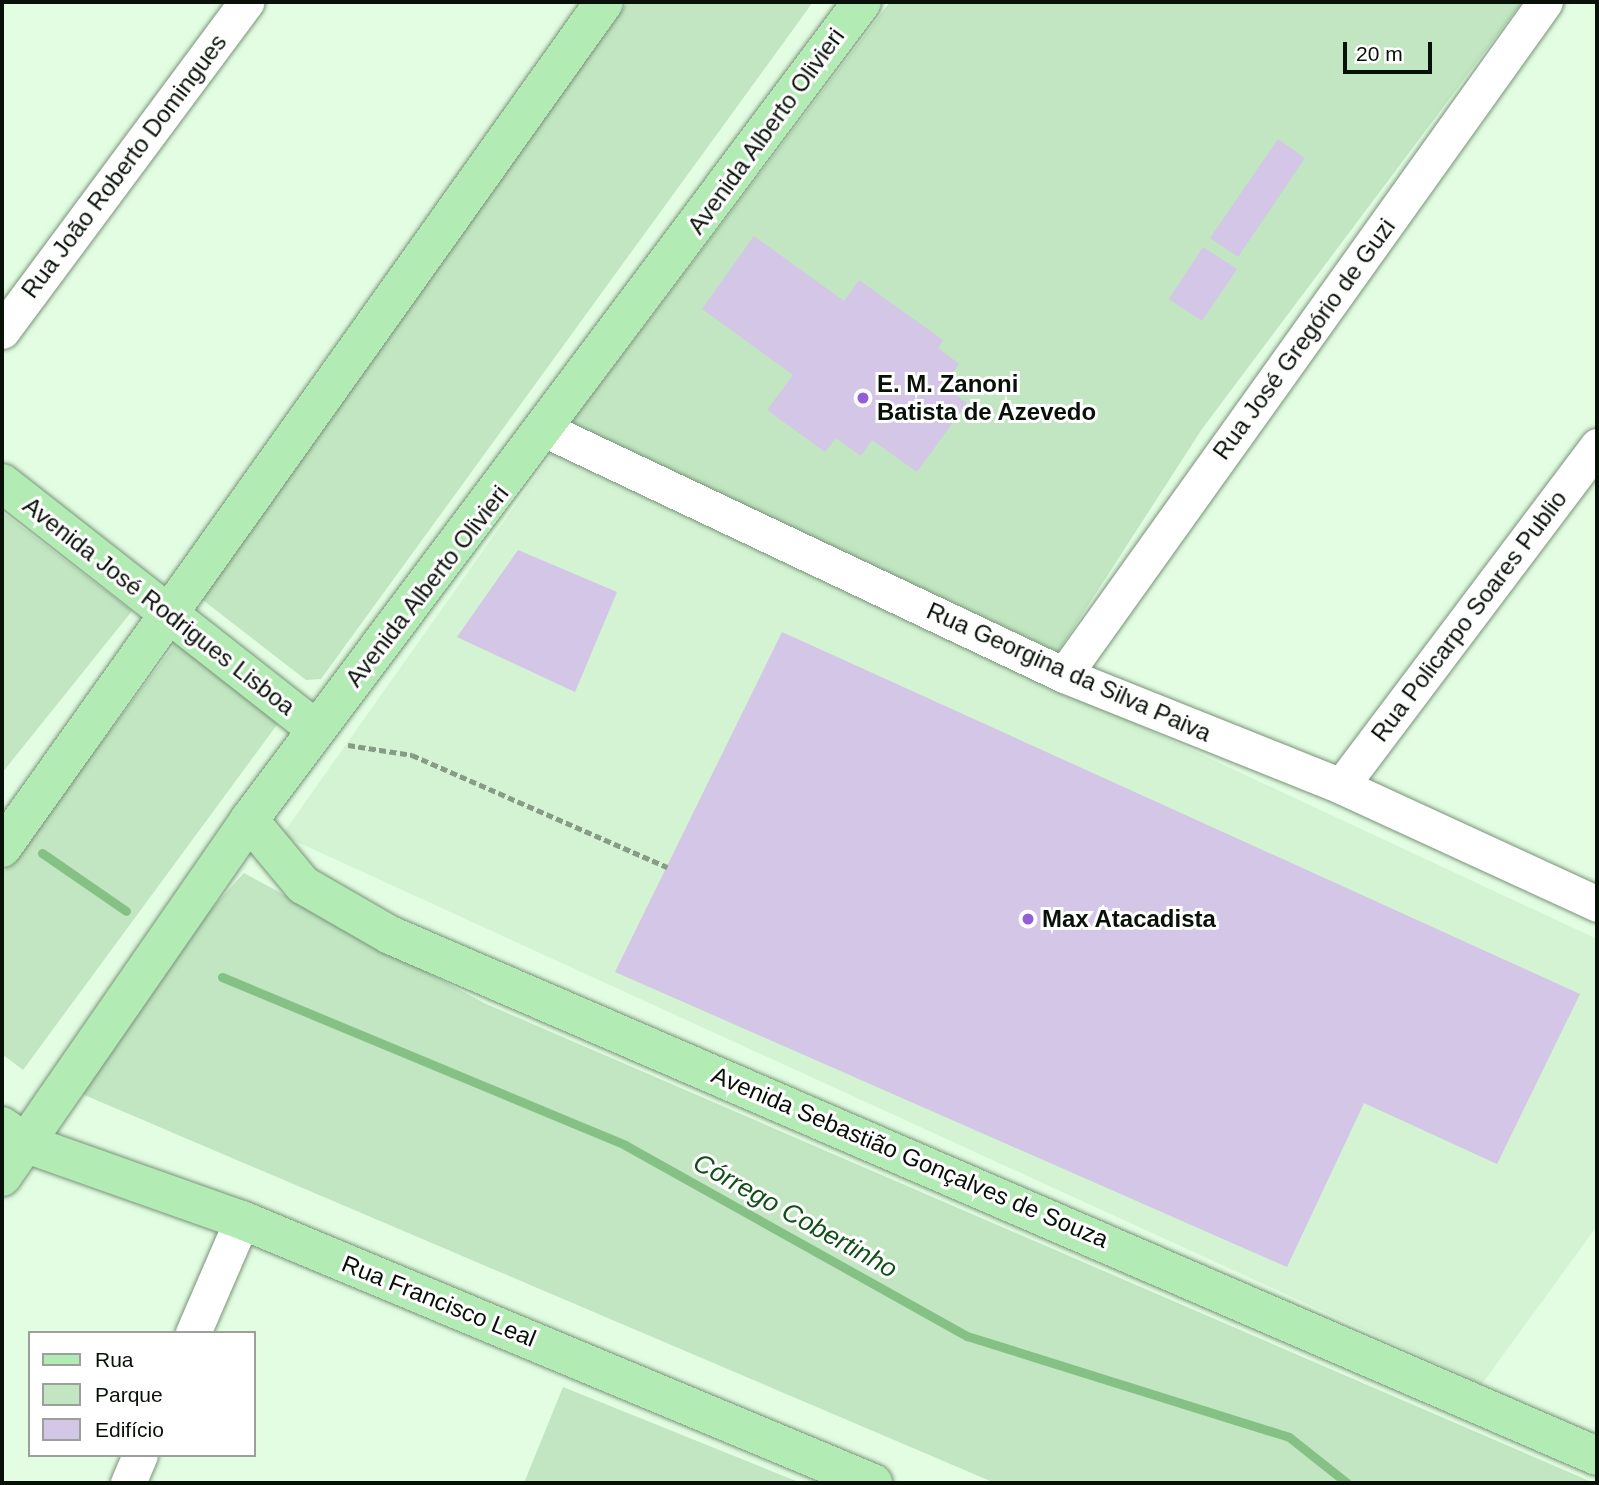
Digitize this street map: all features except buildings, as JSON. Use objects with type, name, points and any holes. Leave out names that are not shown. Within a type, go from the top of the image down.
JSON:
[{"type":"main road","points":[[2,848],[174,613],[604,2]]},
{"type":"main road","name":"Avenida Alberto Olivieri","points":[[2,1177],[14,1135],[316,729],[546,430],[862,2]]},
{"type":"main road","name":"Avenida José Rodrigues Lisboa","points":[[2,483],[174,613],[316,729]]},
{"type":"main road","name":"Avenida Sebastião Gonçalves de Souza","points":[[249,820],[303,885],[390,935],[1597,1456]]},
{"type":"main road","name":"Rua Francisco Leal","points":[[14,1135],[242,1220],[873,1483]]},
{"type":"street","name":"Rua João Roberto Domingues","points":[[2,331],[246,2]]},
{"type":"street","name":"Rua José Gregório de Guzi","points":[[1064,675],[1545,2]]},
{"type":"street","name":"Rua Georgina da Silva Paiva","points":[[546,430],[1064,675],[1341,786],[1595,899]]},
{"type":"street","name":"Rua Policarpo Soares Publio","points":[[1341,786],[1597,446]]},
{"type":"street","points":[[194,1331],[242,1220]]},
{"type":"street","points":[[128,1483],[139,1457]]},
{"type":"path","points":[[316,729],[355,748],[412,755],[667,867]]},
{"type":"shaded area","points":[[553,452],[1597,939],[1597,1226],[1482,1384],[282,835]]},
{"type":"green space","points":[[628,2],[813,2],[321,679],[306,680],[195,594]]},
{"type":"green space","points":[[890,2],[1522,2],[1202,429],[1058,652],[570,424]]},
{"type":"green space","points":[[2,512],[132,611],[2,773]]},
{"type":"green space","points":[[179,639],[279,722],[23,1070],[2,1054],[2,874]]},
{"type":"green space","points":[[244,873],[484,1003],[1594,1483],[995,1483],[82,1094],[204,917]]},
{"type":"green space","points":[[563,1387],[801,1483],[524,1483]]},
{"type":"waterway","name":"Córrego Cobertinho","points":[[42,853],[126,911]]},
{"type":"waterway","name":"Córrego Cobertinho","points":[[222,977],[625,1145],[967,1336],[1289,1437],[1347,1483]]},
{"type":"place","name":"E. M. Zanoni Batista de Azevedo","points":[[863,398]]},
{"type":"place","name":"Max Atacadista","points":[[1028,919]]}]
